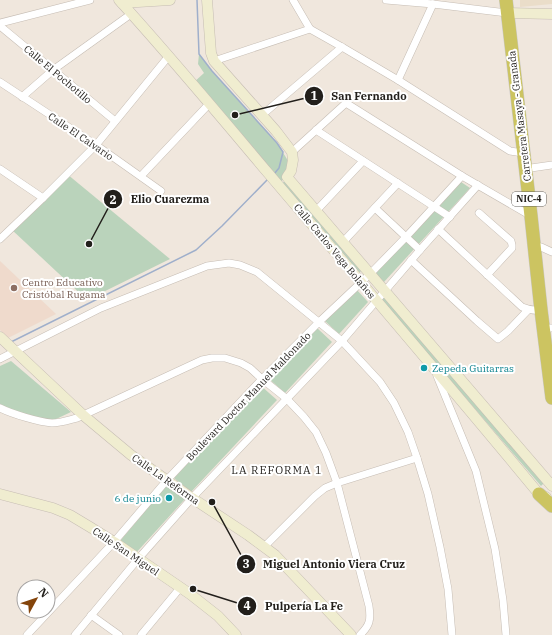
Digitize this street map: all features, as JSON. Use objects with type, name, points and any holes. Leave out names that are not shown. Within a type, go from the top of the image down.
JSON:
[{"type":"highway","name":"Carretera Masaya - Granada","points":[[512,0],[509,9],[523,153],[531,216],[534,310],[552,398]]},
{"type":"highway","name":"Carretera Masaya - Granada","points":[[509,9],[531,168],[546,249],[552,343]]},
{"type":"highway","points":[[546,496],[552,506]]},
{"type":"street","points":[[0,24],[90,0]]},
{"type":"street","points":[[120,2],[170,0]]},
{"type":"street","points":[[207,0],[211,53],[214,61],[276,131],[292,152],[293,160],[291,171],[287,177],[273,179]]},
{"type":"street","points":[[293,0],[310,29],[398,80],[510,151],[523,153]]},
{"type":"street","points":[[386,0],[509,9],[552,14]]},
{"type":"street","name":"Calle Carlos Vega Bolaños","points":[[120,2],[546,496]]},
{"type":"street","points":[[398,80],[433,4]]},
{"type":"street","points":[[22,97],[53,70],[131,14]]},
{"type":"street","name":"Calle El Pochotillo","points":[[0,24],[115,121]]},
{"type":"street","points":[[214,61],[310,29]]},
{"type":"street","points":[[262,115],[342,47]]},
{"type":"street","points":[[0,239],[96,145],[168,56]]},
{"type":"street","name":"Calle El Calvario","points":[[0,82],[96,145],[161,191]]},
{"type":"street","points":[[141,176],[209,104]]},
{"type":"street","points":[[292,152],[346,104],[462,176],[531,216]]},
{"type":"street","points":[[316,130],[450,216]]},
{"type":"street","points":[[316,211],[363,161]]},
{"type":"street","points":[[531,168],[552,165]]},
{"type":"street","points":[[0,169],[43,198]]},
{"type":"street","name":"Boulevard Doctor Manuel Maldonado","points":[[27,635],[114,542],[167,480],[262,379],[370,274],[462,176]]},
{"type":"street","name":"Calle Carlos Vega Bolaños","points":[[287,177],[552,486]]},
{"type":"street","points":[[343,242],[398,183]]},
{"type":"street","points":[[75,635],[138,559],[192,498],[342,341],[411,260],[478,185]]},
{"type":"street","points":[[375,208],[420,250]]},
{"type":"street","points":[[479,213],[512,245],[512,248],[488,275]]},
{"type":"street","points":[[438,230],[522,307],[534,310]]},
{"type":"street","points":[[411,260],[498,339],[534,310]]},
{"type":"street","points":[[0,359],[14,350],[102,308],[207,266],[229,262],[257,272],[342,341],[380,382],[394,403],[408,432],[428,494],[448,589],[452,635]]},
{"type":"street","name":"Calle La Reforma","points":[[0,337],[83,415],[131,455],[275,555],[351,635]]},
{"type":"street","points":[[0,408],[36,420],[52,423],[69,420],[83,415],[202,360],[224,358],[241,363],[250,368],[287,398],[304,416],[316,432],[326,453],[337,483],[369,606],[370,620],[368,626],[360,635]]},
{"type":"street","points":[[435,368],[476,471],[495,549],[503,600],[506,635]]},
{"type":"street","points":[[264,547],[315,496],[325,488],[417,458]]},
{"type":"street","name":"Calle San Miguel","points":[[0,494],[53,508],[70,515],[114,542],[180,588],[218,616],[236,635]]},
{"type":"street","points":[[141,635],[180,588]]},
{"type":"street","points":[[91,615],[118,635]]},
{"type":"shaded area","points":[[520,0],[552,0],[552,4],[520,7]]},
{"type":"shaded area","name":"Centro Educativo Cristóbal Rugama","points":[[0,261],[56,314],[8,338],[0,330]]},
{"type":"green space","points":[[199,54],[212,71],[277,143],[290,164],[287,177],[277,184],[192,84],[204,73],[198,64]]},
{"type":"green space","points":[[67,174],[170,259],[87,300],[11,229]]},
{"type":"green space","points":[[285,181],[362,270],[357,275],[280,185]]},
{"type":"green space","points":[[461,182],[470,188],[384,282],[375,273]]},
{"type":"green space","points":[[356,289],[368,302],[339,334],[325,321]]},
{"type":"green space","points":[[385,295],[544,483],[541,486],[381,299]]},
{"type":"green space","points":[[317,328],[332,342],[285,393],[268,378]]},
{"type":"green space","points":[[11,361],[71,412],[54,420],[32,417],[0,406],[0,366]]},
{"type":"green space","points":[[260,385],[277,400],[191,492],[174,478]]},
{"type":"green space","points":[[167,485],[185,499],[135,554],[120,541]]},
{"type":"waterway","points":[[197,0],[199,54],[212,71],[277,143],[283,152],[279,168],[274,174]]},
{"type":"waterway","points":[[11,342],[196,250],[268,179]]},
{"type":"place","name":"San Fernando","points":[[235,115]]},
{"type":"place","name":"Elio Cuarezma","points":[[89,244]]},
{"type":"place","name":"Centro Educativo Cristóbal Rugama","points":[[14,288]]},
{"type":"place","name":"Zepeda Guitarras","points":[[424,368]]},
{"type":"place","name":"6 de junio","points":[[169,498]]},
{"type":"place","name":"Miguel Antonio Viera Cruz","points":[[212,502]]},
{"type":"place","name":"Pulpería La Fe","points":[[193,589]]},
{"type":"district","name":"LA REFORMA 1","points":[[277,470]]}]
